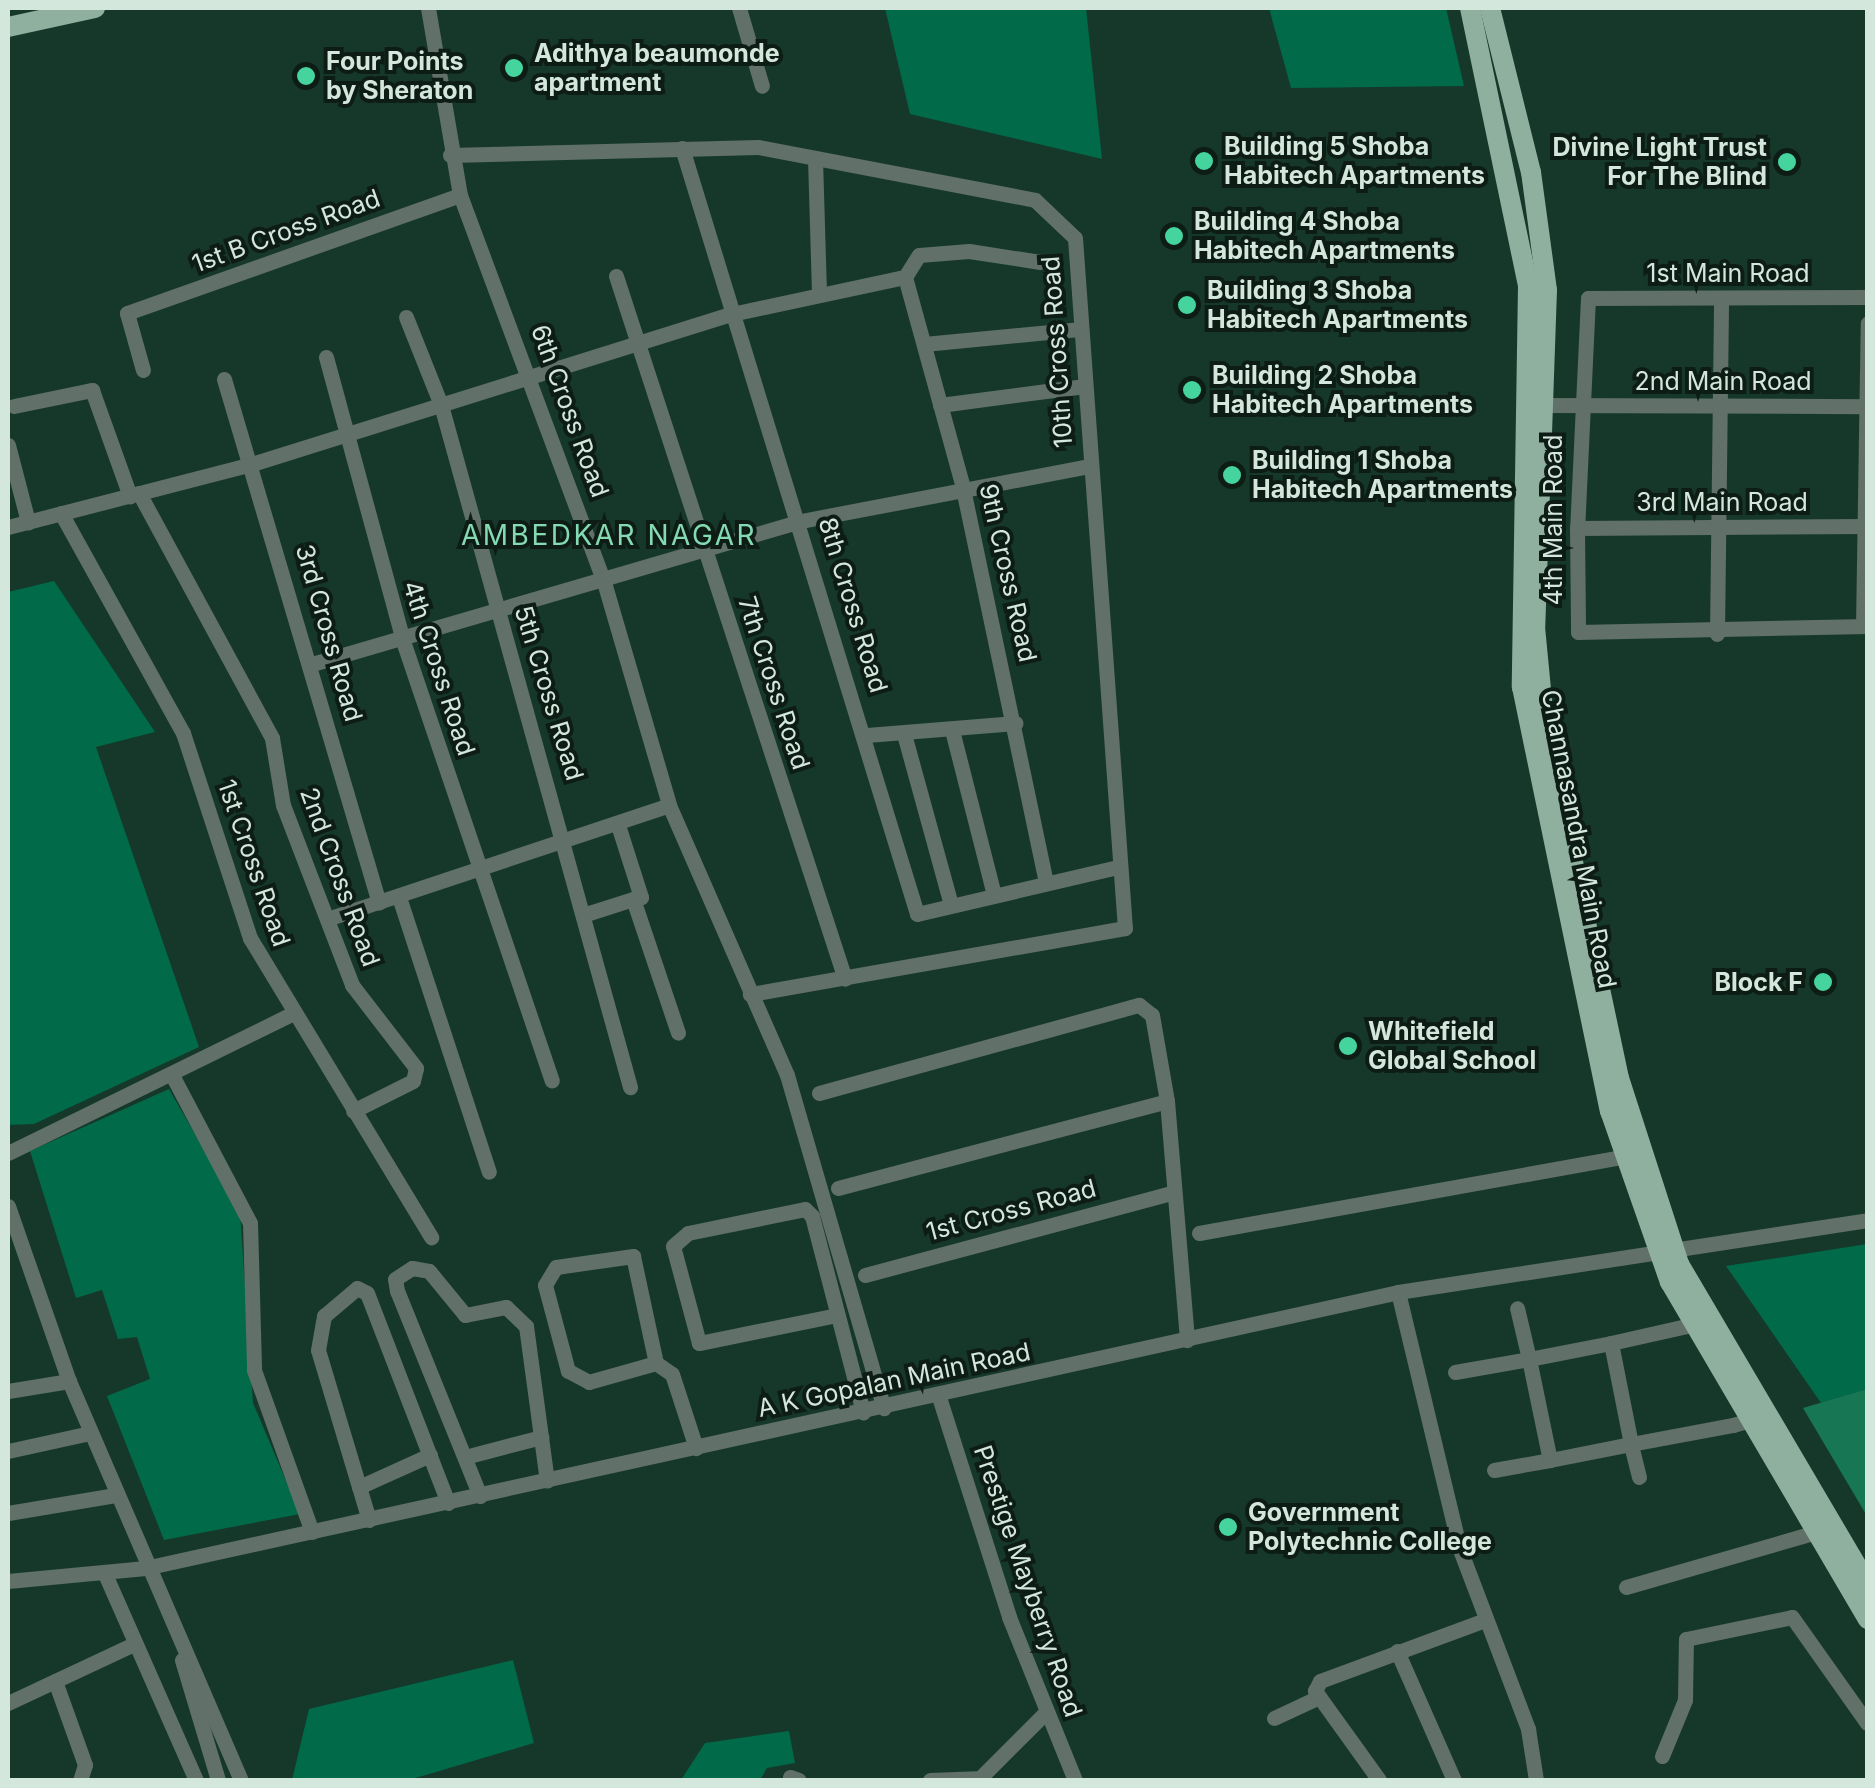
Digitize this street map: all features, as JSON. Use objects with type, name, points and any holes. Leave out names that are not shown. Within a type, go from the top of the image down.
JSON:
[{"type":"main road","points":[[8,27],[95,8]]},
{"type":"main road","name":"Channasandra Main Road","points":[[1470,8],[1537,288],[1527,595],[1536,780],[1622,1157],[1694,1324],[1868,1619]]},
{"type":"main road","name":"Channasandra Main Road","points":[[1490,8],[1531,172],[1539,405],[1527,595],[1552,776],[1638,1157],[1666,1253],[1868,1585]]},
{"type":"street","name":"6th Cross Road","points":[[428,8],[450,155],[460,195],[532,378],[604,582],[669,805],[786,1076],[884,1408]]},
{"type":"street","points":[[738,8],[762,86]]},
{"type":"street","name":"10th Cross Road","points":[[450,155],[758,146],[1052,207],[1074,238],[1125,928],[844,980]]},
{"type":"street","name":"8th Cross Road","points":[[682,148],[727,316],[800,520],[867,734],[917,914],[951,905]]},
{"type":"street","points":[[815,158],[819,293]]},
{"type":"street","name":"1st B Cross Road","points":[[143,370],[128,313],[460,195]]},
{"type":"street","points":[[8,527],[255,463],[727,316],[905,277],[920,255],[948,250],[1040,262]]},
{"type":"street","name":"7th Cross Road","points":[[616,276],[844,980]]},
{"type":"street","name":"9th Cross Road","points":[[905,277],[962,484],[1016,724],[1046,883]]},
{"type":"street","name":"1st Main Road","points":[[1588,298],[1868,297]]},
{"type":"street","name":"4th Main Road","points":[[1588,298],[1575,406],[1578,632],[1716,634],[1865,626]]},
{"type":"street","points":[[1716,634],[1722,298]]},
{"type":"street","name":"5th Cross Road","points":[[406,317],[441,405],[568,844],[630,1088]]},
{"type":"street","points":[[1865,626],[1868,323]]},
{"type":"street","points":[[924,344],[1081,329]]},
{"type":"street","name":"4th Cross Road","points":[[326,357],[344,436],[403,642],[552,1080]]},
{"type":"street","name":"3rd Cross Road","points":[[224,379],[255,463],[379,903]]},
{"type":"street","points":[[940,405],[1084,386]]},
{"type":"street","name":"2nd Cross Road","points":[[14,406],[92,390],[135,494],[272,738],[283,804],[352,985],[408,1052],[413,1081],[352,1110]]},
{"type":"street","name":"2nd Main Road","points":[[1539,405],[1867,406]]},
{"type":"street","points":[[8,445],[28,522]]},
{"type":"street","points":[[312,664],[403,642],[800,520],[962,484],[1090,466]]},
{"type":"street","name":"1st Cross Road","points":[[61,513],[183,733],[250,938],[290,1015],[431,1236]]},
{"type":"street","name":"3rd Main Road","points":[[1577,528],[1866,526]]},
{"type":"street","points":[[867,734],[953,734],[1016,724]]},
{"type":"street","points":[[904,734],[951,905],[1118,867]]},
{"type":"street","points":[[953,734],[994,895]]},
{"type":"street","points":[[327,919],[568,844],[669,805]]},
{"type":"street","points":[[586,914],[640,897],[618,825]]},
{"type":"street","points":[[399,897],[489,1172]]},
{"type":"street","points":[[633,899],[678,1033]]},
{"type":"street","points":[[750,994],[844,980]]},
{"type":"street","points":[[819,1093],[1139,1005],[1152,1015],[1167,1101],[1170,1192],[1187,1340]]},
{"type":"street","points":[[8,1153],[290,1015]]},
{"type":"street","points":[[172,1075],[250,1223],[254,1370],[312,1532]]},
{"type":"street","points":[[838,1188],[1167,1101]]},
{"type":"street","points":[[1199,1233],[1622,1157]]},
{"type":"street","name":"1st Cross Road","points":[[865,1276],[1170,1192]]},
{"type":"street","points":[[8,1206],[90,1434],[182,1656],[208,1694],[241,1780]]},
{"type":"street","points":[[838,1314],[699,1343],[674,1246],[688,1233],[805,1209],[838,1314],[862,1412]]},
{"type":"street","name":"A K Gopalan Main Road","points":[[8,1580],[145,1568],[938,1397],[1398,1292],[1868,1220]]},
{"type":"street","points":[[656,1364],[589,1382],[568,1371],[545,1285],[556,1267],[632,1256],[656,1364],[672,1374],[696,1448]]},
{"type":"street","points":[[480,1496],[397,1291],[395,1279],[412,1268],[429,1271],[465,1315],[516,1310],[547,1481]]},
{"type":"street","points":[[370,1520],[318,1350],[324,1316],[341,1292],[367,1293],[448,1503]]},
{"type":"street","points":[[1398,1292],[1485,1620],[1528,1730],[1536,1780]]},
{"type":"street","points":[[1517,1308],[1550,1460]]},
{"type":"street","points":[[1455,1372],[1694,1324]]},
{"type":"street","points":[[1611,1343],[1639,1476]]},
{"type":"street","points":[[8,1391],[69,1381]]},
{"type":"street","name":"Prestige Mayberry Road","points":[[938,1397],[1045,1713],[1075,1780]]},
{"type":"street","points":[[1494,1470],[1750,1420]]},
{"type":"street","points":[[8,1451],[90,1434]]},
{"type":"street","points":[[464,1457],[541,1438]]},
{"type":"street","points":[[358,1487],[430,1455]]},
{"type":"street","points":[[8,1513],[115,1495]]},
{"type":"street","points":[[1626,1586],[1817,1532]]},
{"type":"street","points":[[104,1574],[196,1780]]},
{"type":"street","points":[[1662,1756],[1685,1700],[1686,1639],[1792,1617],[1867,1723]]},
{"type":"street","points":[[1379,1780],[1319,1697],[1320,1680],[1485,1620]]},
{"type":"street","points":[[8,1703],[134,1644]]},
{"type":"street","points":[[1396,1650],[1454,1780]]},
{"type":"street","points":[[182,1656],[188,1704],[218,1780]]},
{"type":"street","points":[[55,1681],[85,1765],[80,1780]]},
{"type":"street","points":[[1274,1718],[1319,1697]]},
{"type":"street","points":[[930,1780],[981,1778],[1045,1713]]},
{"type":"green space","points":[[885,8],[1086,8],[1102,159],[910,114]]},
{"type":"green space","points":[[1269,8],[1446,8],[1464,86],[1291,88]]},
{"type":"green space","points":[[54,581],[155,732],[96,747],[199,1047],[34,1124],[8,1125],[8,592]]},
{"type":"green space","points":[[169,1089],[240,1212],[253,1403],[300,1514],[164,1540],[107,1396],[150,1379],[137,1337],[118,1339],[102,1290],[76,1298],[30,1151]]},
{"type":"green space","points":[[1867,1244],[1867,1389],[1821,1403],[1726,1266]]},
{"type":"green space","points":[[1868,1389],[1867,1516],[1803,1408]]},
{"type":"green space","points":[[513,1660],[534,1743],[409,1780],[292,1780],[309,1709]]},
{"type":"green space","points":[[789,1731],[795,1763],[767,1768],[760,1780],[681,1780],[705,1743]]},
{"type":"place","name":"Adithya beaumonde apartment","points":[[514,68]]},
{"type":"place","name":"Four Points by Sheraton","points":[[306,76]]},
{"type":"place","name":"Building 5 Shoba Habitech Apartments","points":[[1204,161]]},
{"type":"place","name":"Divine Light Trust For The Blind","points":[[1787,162]]},
{"type":"place","name":"Building 4 Shoba Habitech Apartments","points":[[1174,236]]},
{"type":"place","name":"Building 3 Shoba Habitech Apartments","points":[[1187,305]]},
{"type":"place","name":"Building 2 Shoba Habitech Apartments","points":[[1192,390]]},
{"type":"place","name":"Building 1 Shoba Habitech Apartments","points":[[1232,475]]},
{"type":"place","name":"Block F","points":[[1823,982]]},
{"type":"place","name":"Whitefield Global School","points":[[1348,1046]]},
{"type":"place","name":"Government Polytechnic College","points":[[1228,1527]]},
{"type":"district","name":"AMBEDKAR NAGAR","points":[[609,535]]}]
